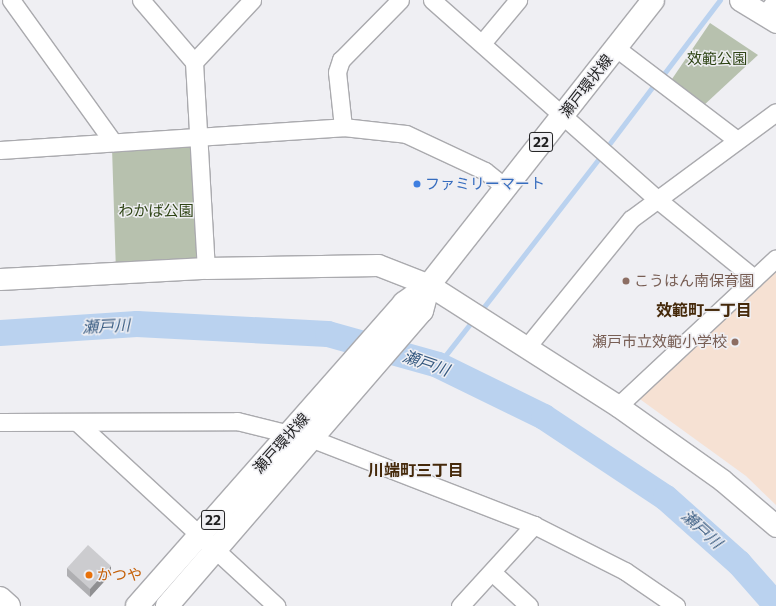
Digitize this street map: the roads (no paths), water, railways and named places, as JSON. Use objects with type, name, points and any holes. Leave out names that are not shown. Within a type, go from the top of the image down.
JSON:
[{"type":"main road","name":"瀬戸環状線","points":[[167,606],[214,552],[300,436],[404,303],[429,285],[653,0]]},
{"type":"main road","name":"瀬戸環状線","points":[[137,606],[200,534],[300,436]]},
{"type":"main road","points":[[0,598],[9,606]]},
{"type":"street","points":[[11,0],[113,142]]},
{"type":"street","points":[[141,0],[194,62],[197,138],[206,268]]},
{"type":"street","points":[[194,62],[252,0]]},
{"type":"street","points":[[343,127],[337,72],[340,60],[400,0]]},
{"type":"street","points":[[432,0],[483,42],[562,115],[658,200],[754,278]]},
{"type":"street","points":[[483,42],[518,0]]},
{"type":"street","points":[[740,0],[772,12]]},
{"type":"street","points":[[616,48],[737,140]]},
{"type":"street","points":[[526,348],[631,219],[776,112]]},
{"type":"street","points":[[0,150],[197,138],[343,127],[406,134],[485,171],[506,188]]},
{"type":"street","points":[[618,406],[776,258]]},
{"type":"street","points":[[0,279],[206,268],[378,265],[429,285],[618,406],[722,480],[776,526]]},
{"type":"street","points":[[0,422],[78,423],[237,421],[300,436],[534,525],[625,571],[676,606]]},
{"type":"street","points":[[78,423],[200,534],[214,552],[276,606]]},
{"type":"street","points":[[460,606],[534,525]]},
{"type":"street","points":[[492,572],[529,606]]},
{"type":"waterway","points":[[663,75],[720,0]]},
{"type":"waterway","points":[[610,143],[654,85]]},
{"type":"waterway","points":[[480,312],[598,160]]},
{"type":"waterway","points":[[438,365],[474,319]]},
{"type":"waterway","name":"瀬戸川","points":[[0,333],[137,324],[328,334],[438,365],[544,417],[666,498],[739,563],[776,605]]},
{"type":"place","name":"ファミリーマート","points":[[417,184]]},
{"type":"place","name":"こうはん南保育園","points":[[626,281]]},
{"type":"place","name":"瀬戸市立效範小学校","points":[[735,342]]},
{"type":"place","name":"かつや","points":[[89,575]]},
{"type":"district","name":"效範町一丁目","points":[[704,310]]},
{"type":"district","name":"川端町三丁目","points":[[416,470]]},
{"type":"park label","name":"效範公園","points":[[717,59]]},
{"type":"park label","name":"わかば公園","points":[[156,211]]}]
